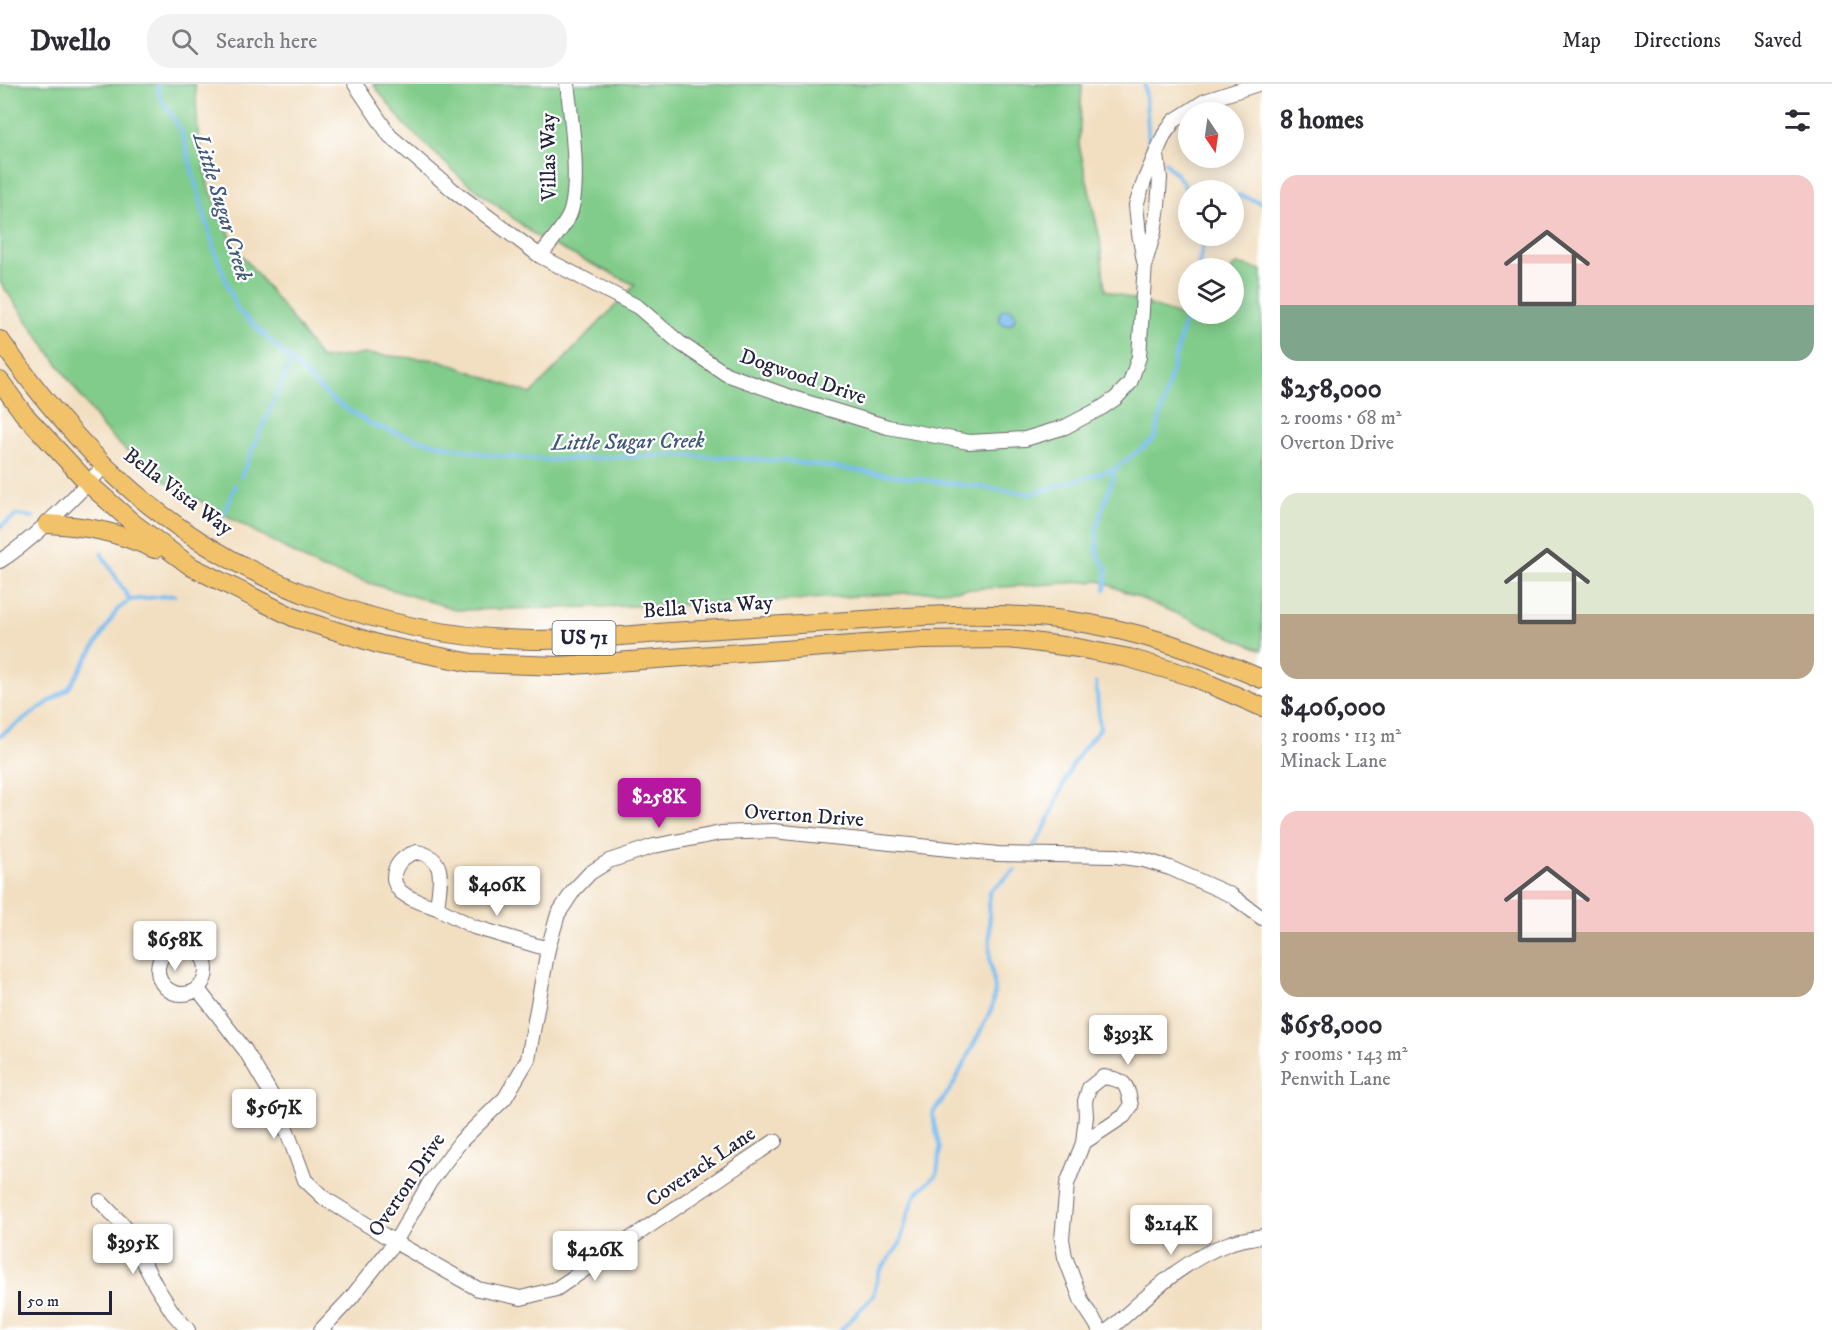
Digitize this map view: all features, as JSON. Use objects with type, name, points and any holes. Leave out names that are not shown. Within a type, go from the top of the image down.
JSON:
[{"type":"main road","name":"Bella Vista Way","points":[[0,340],[30,383],[63,423],[124,484],[180,527],[218,551],[260,573],[324,601],[390,621],[460,635],[532,640],[924,616],[995,614],[1065,620],[1140,635],[1200,653],[1262,679]]},
{"type":"main road","name":"US 71","points":[[0,381],[23,413],[88,483],[133,523],[192,567],[295,618],[381,645],[472,663],[560,666],[921,640],[1009,639],[1078,648],[1129,658],[1193,678],[1262,707]]},
{"type":"main road","points":[[47,524],[82,525],[129,537],[192,567]]},
{"type":"street","name":"Dogwood Drive","points":[[355,84],[390,136],[454,191],[540,256],[638,307],[680,343],[726,374],[796,399],[888,427],[969,442],[1024,439],[1065,427],[1103,407],[1116,398],[1130,383],[1139,357],[1145,263],[1158,207],[1160,178],[1157,155]]},
{"type":"street","name":"Villas Way","points":[[540,256],[569,217],[574,195],[573,134],[567,84]]},
{"type":"street","name":"Dogwood Drive","points":[[1145,263],[1136,205],[1164,135],[1174,121],[1187,111],[1226,93],[1258,84]]},
{"type":"street","points":[[0,561],[47,524],[105,466]]},
{"type":"street","name":"Overton Drive","points":[[321,1330],[351,1298],[395,1242],[430,1182],[461,1141],[505,1098],[528,1059],[548,949],[558,914],[574,890],[590,873],[609,861],[654,846],[721,833],[773,831],[998,854],[1114,856],[1134,858],[1170,868],[1231,895],[1262,918]]},
{"type":"street","points":[[437,908],[474,927],[548,949]]},
{"type":"street","name":"Coverack Lane","points":[[197,988],[245,1050],[277,1104],[305,1180],[324,1198],[478,1289],[521,1298],[556,1289],[775,1142]]},
{"type":"street","points":[[1083,1143],[1124,1116],[1131,1106],[1125,1084],[1119,1079],[1103,1077],[1089,1088],[1085,1101],[1083,1143],[1067,1184],[1062,1239],[1065,1257],[1082,1302],[1100,1330]]},
{"type":"street","points":[[100,1201],[124,1227],[156,1286],[173,1313],[188,1330]]},
{"type":"street","points":[[1109,1330],[1180,1269],[1231,1242],[1262,1236]]},
{"type":"green space","points":[[0,84],[195,84],[198,131],[208,185],[235,246],[321,359],[365,354],[439,360],[531,394],[635,285],[539,238],[460,177],[405,125],[373,84],[1082,84],[1079,145],[1100,239],[1105,290],[1178,315],[1178,324],[1244,324],[1244,266],[1262,270],[1262,650],[1100,581],[728,604],[458,610],[320,568],[147,471],[103,428],[0,282]]},
{"type":"water","points":[[1007,309],[1013,311],[1015,317],[1013,323],[1007,325],[1001,323],[999,317],[1001,311]]},
{"type":"waterway","name":"Little Sugar Creek","points":[[158,84],[159,95],[181,130],[214,249],[237,309],[330,398],[372,425],[419,440],[491,455],[546,460],[676,455],[786,461],[1031,494],[1115,469],[1155,438],[1184,324]]},
{"type":"waterway","points":[[1145,84],[1149,146]]},
{"type":"waterway","points":[[1165,162],[1181,180]]},
{"type":"waterway","name":"Little Sugar Creek","points":[[1244,197],[1262,203]]},
{"type":"waterway","name":"Little Sugar Creek","points":[[1200,258],[1203,246]]},
{"type":"waterway","points":[[241,476],[292,360]]},
{"type":"waterway","points":[[1105,589],[1107,569],[1097,554],[1097,527],[1115,470]]},
{"type":"waterway","points":[[220,522],[236,485]]},
{"type":"waterway","points":[[0,527],[17,515],[33,517]]},
{"type":"waterway","points":[[101,553],[130,600]]},
{"type":"waterway","points":[[0,736],[69,688],[117,610],[130,600],[175,595]]},
{"type":"waterway","points":[[1034,845],[1049,819],[1072,766],[1100,729],[1096,683]]},
{"type":"waterway","points":[[841,1330],[873,1296],[879,1272],[900,1244],[916,1194],[937,1174],[940,1149],[932,1114],[952,1087],[992,1008],[995,989],[990,960],[989,892],[1015,870]]}]
